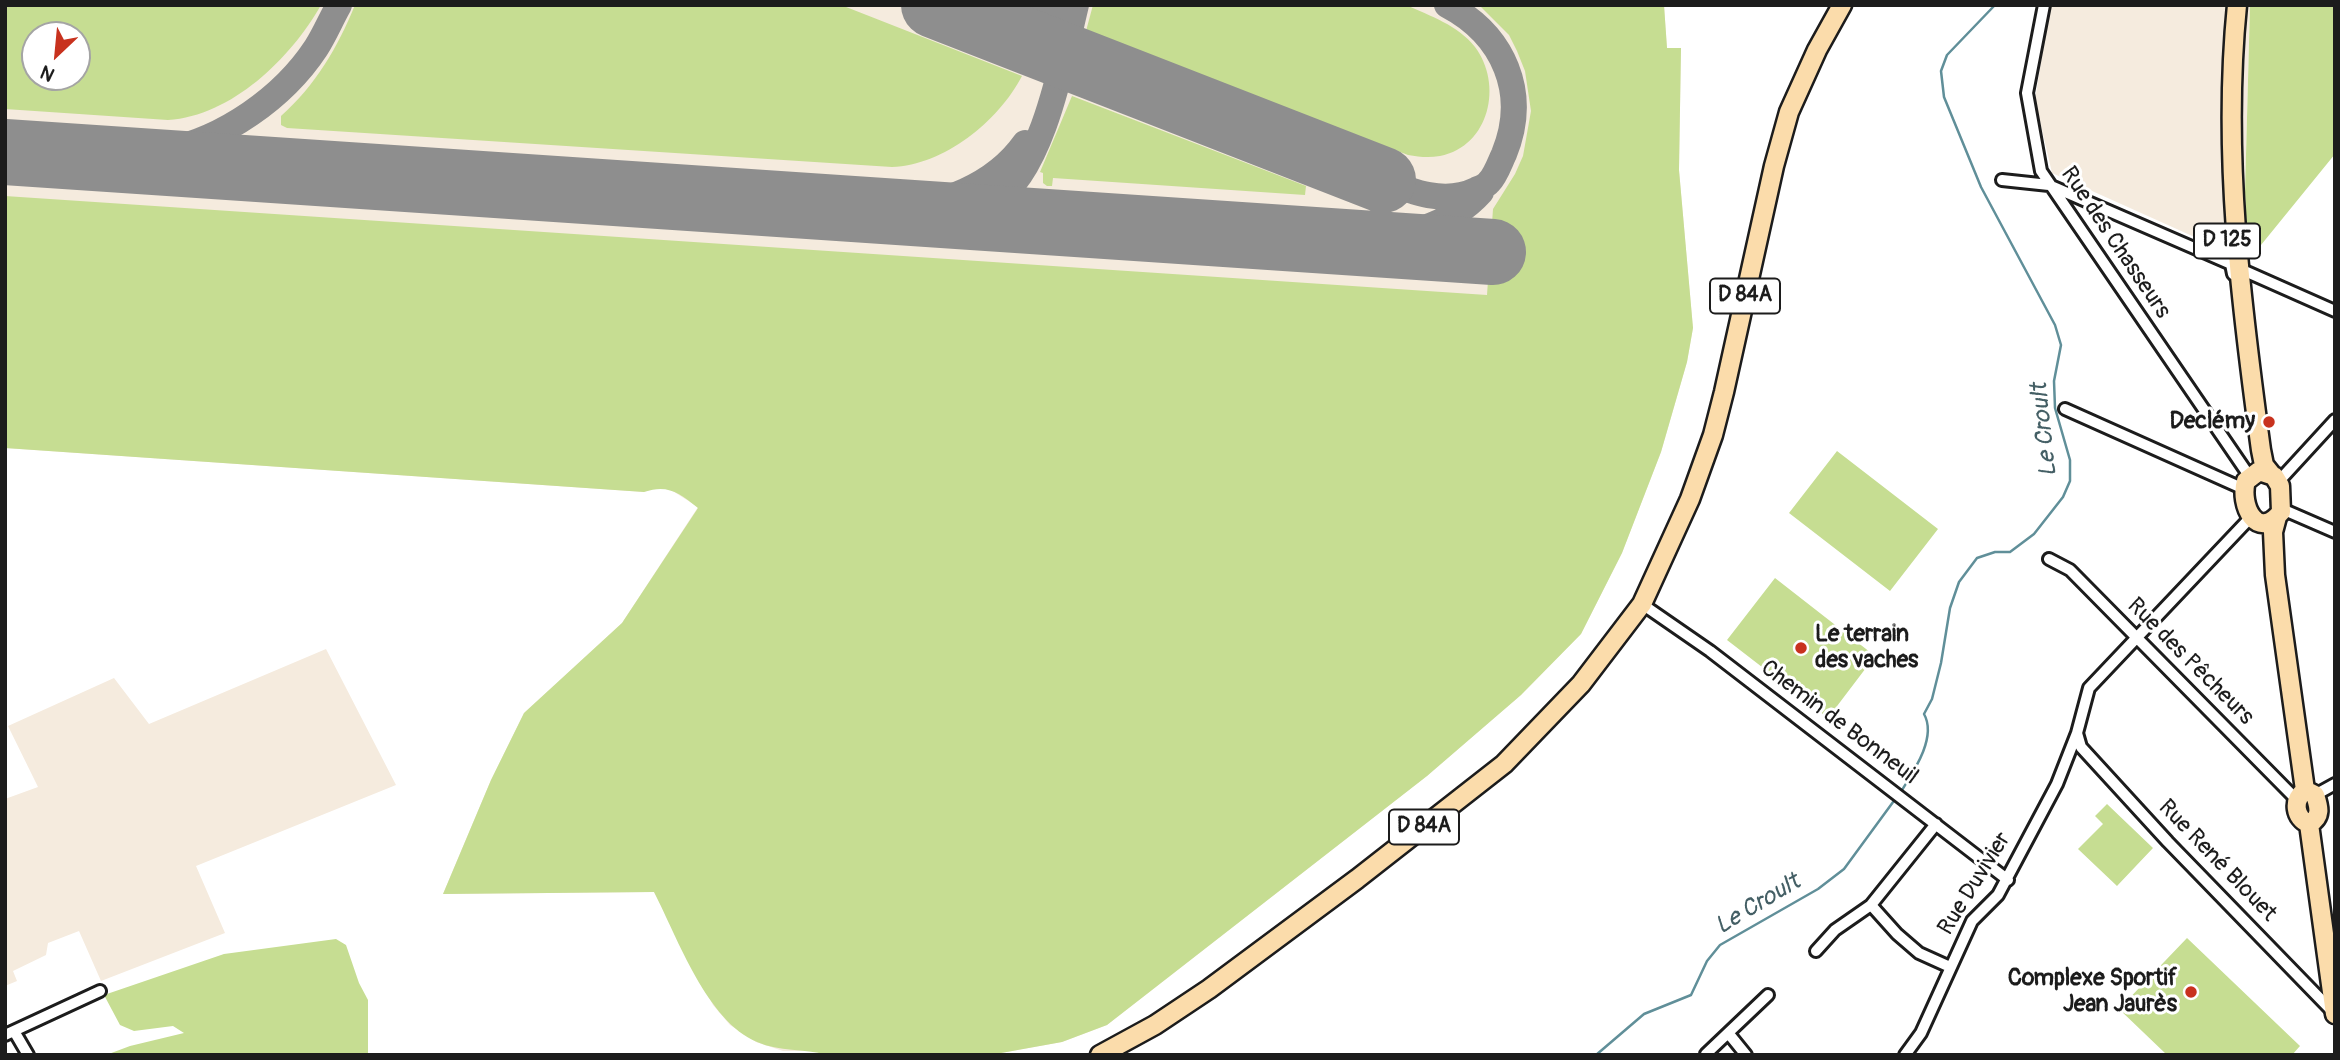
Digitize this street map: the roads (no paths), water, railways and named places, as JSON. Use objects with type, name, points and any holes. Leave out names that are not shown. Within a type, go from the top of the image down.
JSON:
[{"type":"main road","name":"D 84A","points":[[1100,1055],[1183,1007],[1467,794],[1530,740],[1581,684],[1642,604],[1694,489],[1721,407],[1783,131],[1805,72],[1842,5]]},
{"type":"main road","name":"D 84A","points":[[1826,34],[1851,5]]},
{"type":"main road","name":"D 125","points":[[2230,5],[2223,137],[2255,460],[2255,470],[2249,480]]},
{"type":"main road","name":"D 125","points":[[2237,5],[2234,53],[2234,268],[2263,460],[2266,468],[2276,478]]},
{"type":"main road","points":[[2275,575],[2265,533],[2247,508],[2249,480],[2262,471],[2276,478],[2280,513],[2273,532],[2275,575],[2306,795],[2319,813],[2309,824],[2334,1010]]},
{"type":"main road","points":[[2254,519],[2269,522],[2280,513]]},
{"type":"main road","name":"D 84A","points":[[1615,639],[1663,559]]},
{"type":"street","name":"Rue des Chasseurs","points":[[2044,5],[2027,93],[2041,171],[2249,480]]},
{"type":"street","points":[[2002,180],[2049,186],[2335,311]]},
{"type":"street","points":[[2065,409],[2249,480]]},
{"type":"street","points":[[2276,478],[2335,420]]},
{"type":"street","points":[[2280,513],[2335,532]]},
{"type":"street","name":"Rue Duvivier","points":[[1905,1055],[1921,1032],[1972,921],[1998,895],[2008,880],[2057,784],[2077,733],[2089,688],[2254,519]]},
{"type":"street","name":"Rue des Pêcheurs","points":[[2049,559],[2070,570],[2136,637],[2306,795]]},
{"type":"street","name":"Chemin de Bonneuil","points":[[1642,604],[1710,651],[2008,880]]},
{"type":"street","name":"Rue René Blouet","points":[[2077,733],[2081,747],[2168,842],[2334,1010]]},
{"type":"street","points":[[2306,795],[2335,784]]},
{"type":"street","points":[[1816,951],[1835,930],[1871,905],[1936,824]]},
{"type":"street","points":[[1871,905],[1919,954],[1950,967]]},
{"type":"street","points":[[28,1055],[10,1033],[100,990]]},
{"type":"street","points":[[1706,1054],[1768,995]]},
{"type":"street","points":[[1729,1034],[1746,1055]]},
{"type":"waterway","name":"Le Croult","points":[[1902,790],[1918,764],[1926,743],[1928,733],[1924,714],[1932,699],[1950,608],[1959,582],[1977,558],[1995,552],[2010,552],[2034,534],[2063,497],[2070,481],[2070,460],[2055,408],[2054,381],[2061,345],[2055,325],[1981,187],[1944,97],[1941,71],[1947,55],[1995,5]]},
{"type":"waterway","name":"Le Croult","points":[[1596,1055],[1644,1014],[1691,995],[1707,961],[1720,945],[1818,889],[1844,869],[1896,798]]},
{"type":"place","name":"Declémy","points":[[2269,422]]},
{"type":"place","name":"Le terrain des vaches","points":[[1801,648]]},
{"type":"place","name":"Complexe Sportif Jean Jaurès","points":[[2191,992]]}]
